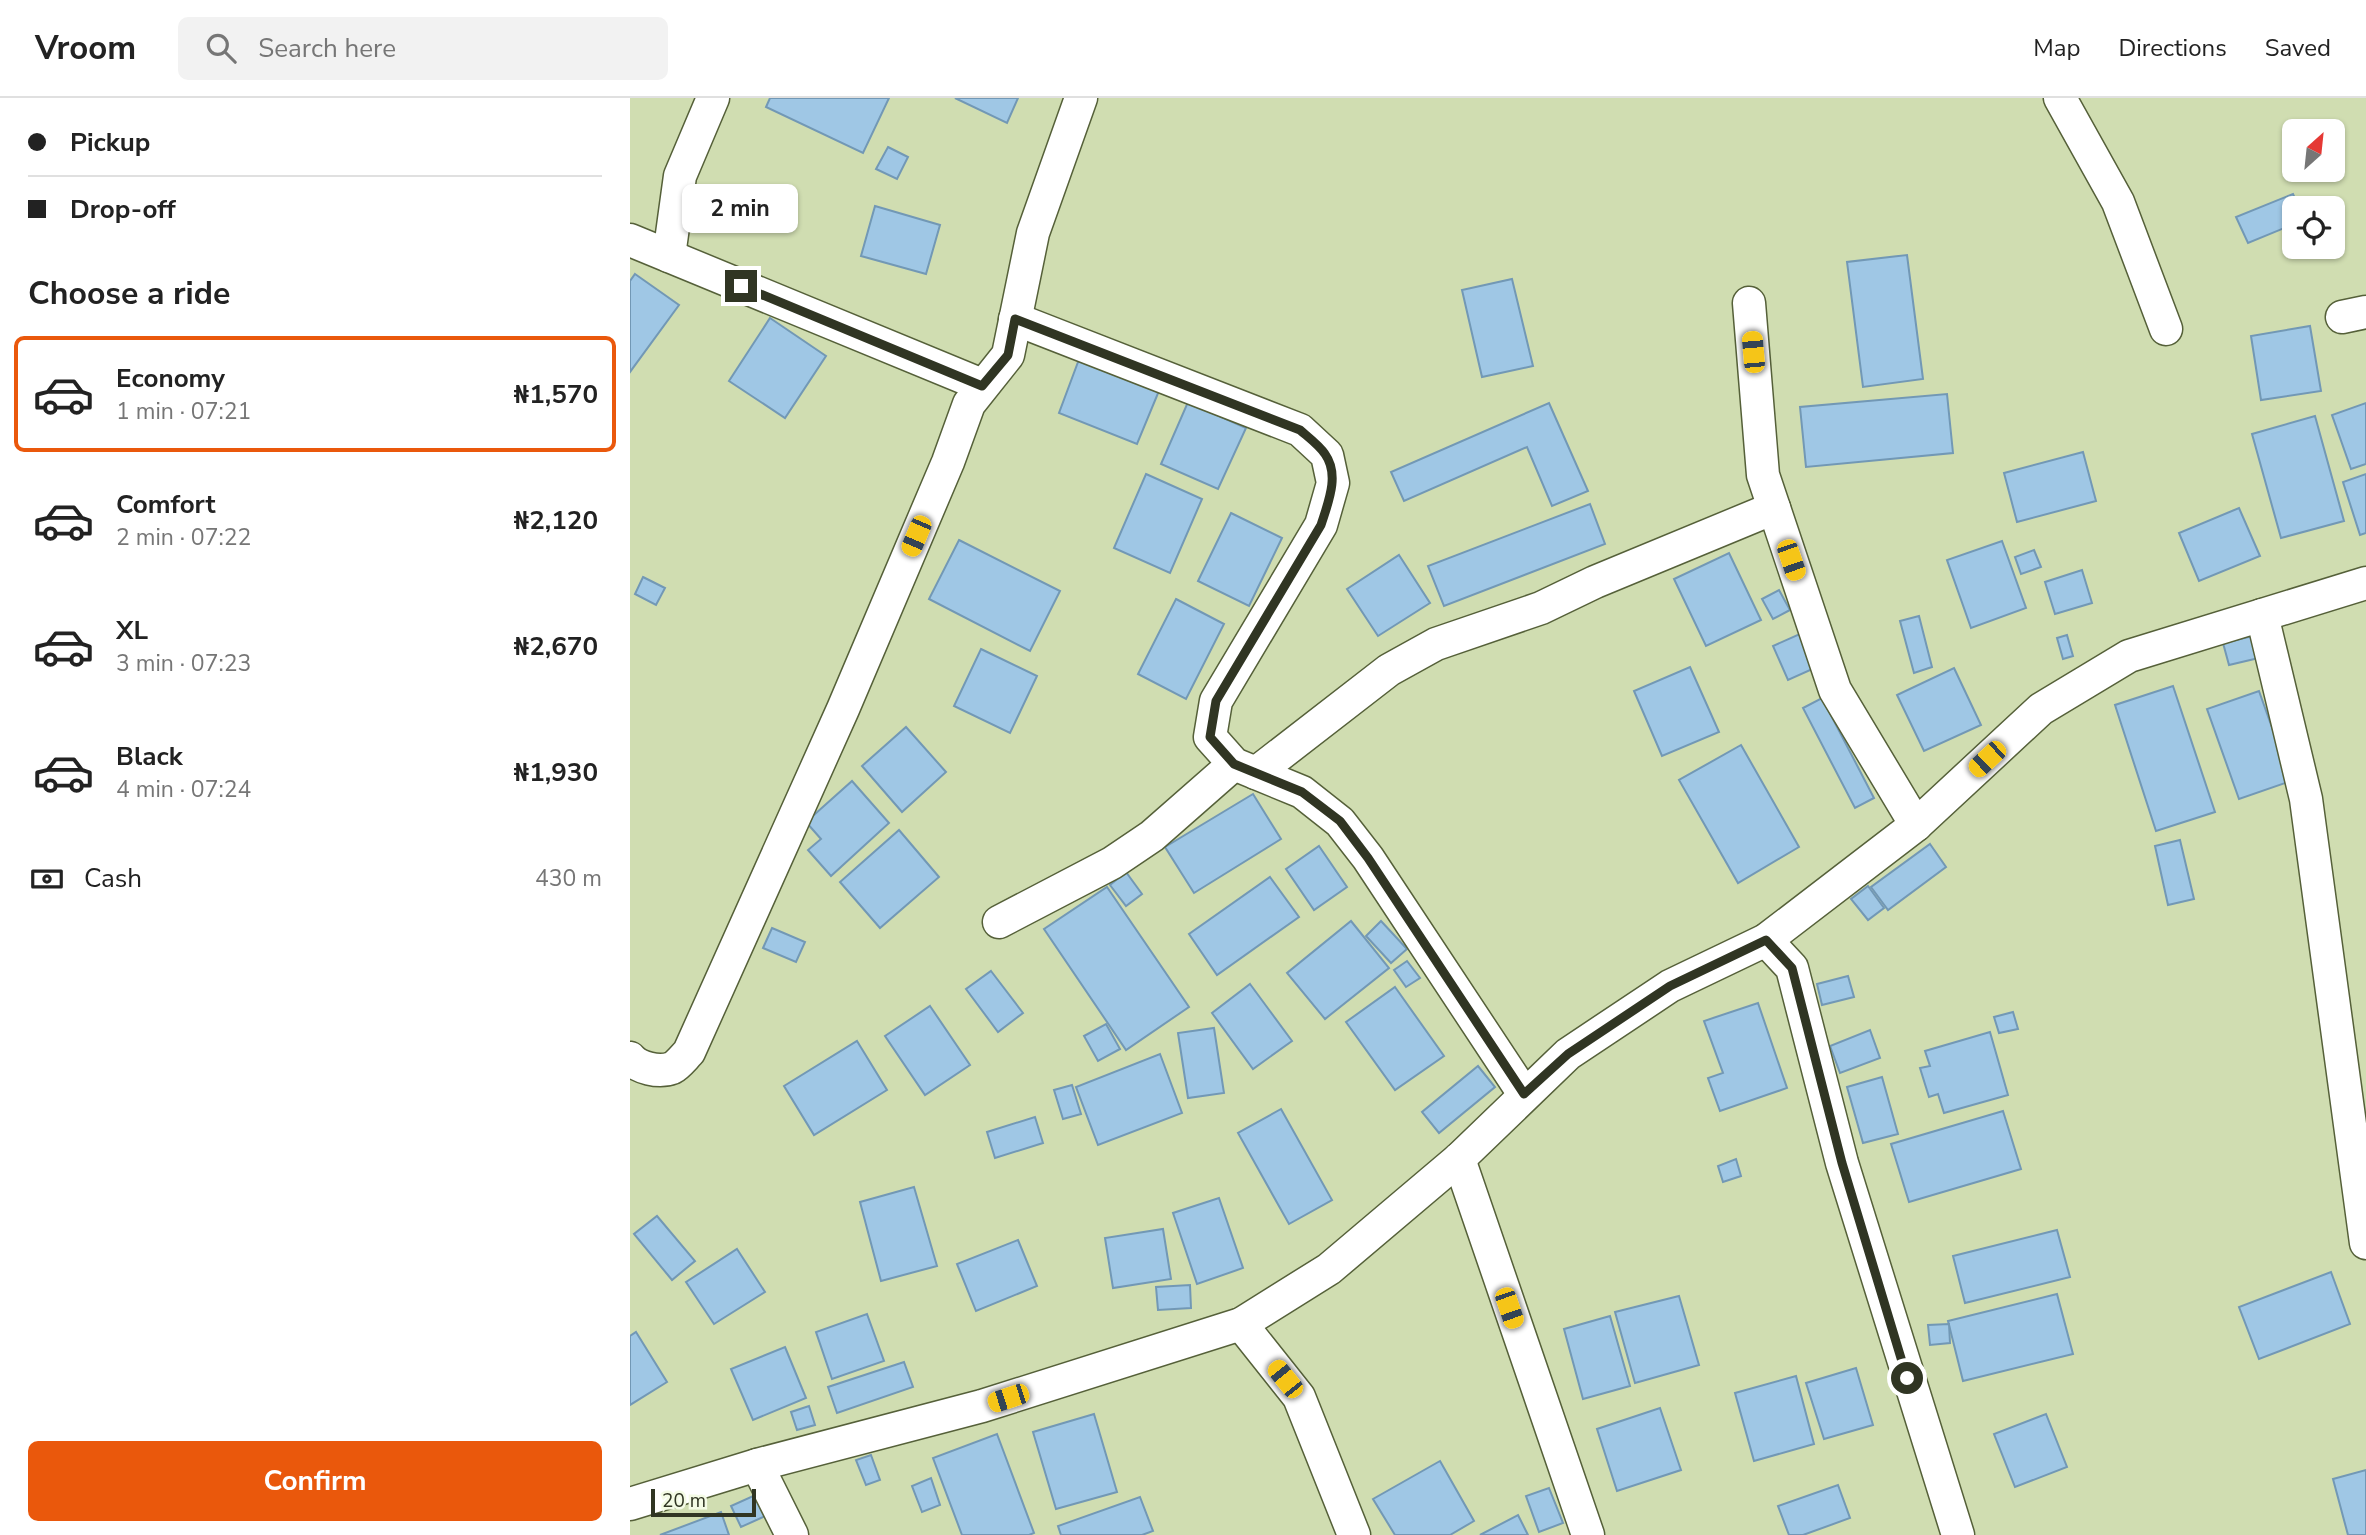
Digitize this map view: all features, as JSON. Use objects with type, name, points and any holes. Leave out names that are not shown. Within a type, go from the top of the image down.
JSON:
[{"type":"street","points":[[669,256],[680,176],[713,98]]},
{"type":"street","points":[[630,1058],[636,1065],[653,1069],[672,1068],[689,1052],[843,709],[970,404],[1008,355],[1033,233],[1081,98]]},
{"type":"street","points":[[2060,98],[2118,202],[2166,329]]},
{"type":"street","points":[[630,240],[982,386]]},
{"type":"street","points":[[1748,303],[1763,475],[1835,690],[1916,825]]},
{"type":"street","points":[[1015,319],[1300,430],[1326,455],[1333,483],[1321,525],[1216,701],[1210,737],[1245,768],[1302,792],[1340,821],[1368,858],[1524,1094]]},
{"type":"street","points":[[999,922],[1122,857],[1245,768],[1390,670],[1436,644],[1541,608],[1595,582],[1774,508]]},
{"type":"street","points":[[630,1504],[757,1465],[982,1406],[1241,1324],[1329,1269],[1459,1159],[1568,1054],[1670,986],[1766,940],[1916,825],[2041,709],[2129,656],[2366,583]]},
{"type":"street","points":[[2262,615],[2306,799],[2366,1243]]},
{"type":"street","points":[[1766,940],[1792,968],[1842,1163],[1958,1535]]},
{"type":"street","points":[[1459,1159],[1588,1535]]},
{"type":"street","points":[[1241,1324],[1299,1397],[1354,1535]]},
{"type":"street","points":[[757,1465],[792,1535]]},
{"type":"building","points":[[770,98],[889,98],[863,153],[766,107]]},
{"type":"building","points":[[955,98],[1018,98],[1007,123]]},
{"type":"building","points":[[888,147],[908,157],[897,179],[876,169]]},
{"type":"building","points":[[2282,198],[2282,229],[2248,243],[2236,217]]},
{"type":"building","points":[[875,206],[940,225],[926,274],[861,256]]},
{"type":"building","points":[[1907,255],[1923,379],[1863,387],[1847,262]]},
{"type":"building","points":[[635,274],[679,305],[630,372],[630,281]]},
{"type":"building","points":[[1512,279],[1533,366],[1482,377],[1462,290]]},
{"type":"building","points":[[770,318],[826,356],[785,418],[729,381]]},
{"type":"building","points":[[2310,326],[2321,391],[2261,400],[2251,336]]},
{"type":"building","points":[[1081,354],[1161,386],[1137,444],[1059,413]]},
{"type":"building","points":[[1947,394],[1953,453],[1806,467],[1800,407]]},
{"type":"building","points":[[1188,402],[1246,428],[1218,489],[1161,464]]},
{"type":"building","points":[[1549,403],[1588,491],[1552,506],[1527,447],[1404,501],[1391,472]]},
{"type":"building","points":[[2366,403],[2366,464],[2351,469],[2332,415]]},
{"type":"building","points":[[2315,416],[2344,521],[2281,538],[2252,434]]},
{"type":"building","points":[[2083,452],[2096,501],[2017,522],[2004,473]]},
{"type":"building","points":[[1146,474],[1202,499],[1170,573],[1114,548]]},
{"type":"building","points":[[2366,474],[2366,533],[2360,535],[2343,482]]},
{"type":"building","points":[[1590,504],[1605,544],[1444,606],[1428,566]]},
{"type":"building","points":[[2239,508],[2260,556],[2199,581],[2179,533]]},
{"type":"building","points":[[1231,513],[1282,538],[1249,606],[1198,581]]},
{"type":"building","points":[[959,540],[1060,591],[1030,651],[929,599]]},
{"type":"building","points":[[2002,541],[2026,608],[1971,628],[1947,560]]},
{"type":"building","points":[[2034,550],[2041,567],[2021,574],[2015,557]]},
{"type":"building","points":[[1729,553],[1761,620],[1706,646],[1674,579]]},
{"type":"building","points":[[1399,555],[1430,603],[1378,636],[1347,589]]},
{"type":"building","points":[[2082,570],[2092,603],[2055,614],[2045,582]]},
{"type":"building","points":[[643,577],[665,588],[656,605],[635,594]]},
{"type":"building","points":[[1779,590],[1790,610],[1773,619],[1762,599]]},
{"type":"building","points":[[1176,599],[1224,624],[1186,699],[1138,674]]},
{"type":"building","points":[[1919,616],[1932,667],[1914,673],[1900,621]]},
{"type":"building","points":[[1802,633],[1817,667],[1788,680],[1773,646]]},
{"type":"building","points":[[2067,635],[2073,656],[2063,659],[2057,638]]},
{"type":"building","points":[[2257,635],[2263,657],[2229,665],[2223,643]]},
{"type":"building","points":[[981,649],[1037,676],[1010,733],[954,706]]},
{"type":"building","points":[[1690,667],[1719,732],[1662,756],[1634,691]]},
{"type":"building","points":[[1954,668],[1981,725],[1924,751],[1897,695]]},
{"type":"building","points":[[2173,686],[2215,812],[2156,831],[2115,705]]},
{"type":"building","points":[[2259,691],[2291,781],[2239,799],[2207,709]]},
{"type":"building","points":[[1822,698],[1874,798],[1855,808],[1803,708]]},
{"type":"building","points":[[906,727],[946,772],[902,812],[862,766]]},
{"type":"building","points":[[1741,745],[1799,847],[1738,883],[1679,780]]},
{"type":"building","points":[[852,781],[889,823],[831,876],[808,850],[821,839],[806,822]]},
{"type":"building","points":[[1253,794],[1281,839],[1194,893],[1165,847]]},
{"type":"building","points":[[899,830],[939,877],[880,928],[840,882]]},
{"type":"building","points":[[2180,840],[2194,899],[2168,905],[2155,846]]},
{"type":"building","points":[[1930,844],[1946,867],[1888,910],[1871,887]]},
{"type":"building","points":[[1319,846],[1347,887],[1314,910],[1286,869]]},
{"type":"building","points":[[1126,872],[1142,894],[1126,906],[1110,885]]},
{"type":"building","points":[[1270,877],[1299,917],[1217,975],[1189,934]]},
{"type":"building","points":[[1868,886],[1884,908],[1868,920],[1851,899]]},
{"type":"building","points":[[1107,887],[1189,1007],[1126,1050],[1044,929]]},
{"type":"building","points":[[1351,921],[1389,968],[1325,1019],[1287,973]]},
{"type":"building","points":[[1381,921],[1407,949],[1391,963],[1366,936]]},
{"type":"building","points":[[772,928],[805,942],[796,962],[763,948]]},
{"type":"building","points":[[1407,961],[1420,978],[1406,987],[1394,970]]},
{"type":"building","points":[[991,971],[1023,1013],[998,1032],[966,989]]},
{"type":"building","points":[[1848,976],[1854,997],[1822,1005],[1817,984]]},
{"type":"building","points":[[1250,984],[1292,1041],[1253,1069],[1212,1013]]},
{"type":"building","points":[[1395,987],[1444,1056],[1395,1090],[1346,1022]]},
{"type":"building","points":[[1758,1003],[1787,1088],[1720,1111],[1708,1078],[1723,1073],[1704,1021]]},
{"type":"building","points":[[930,1006],[970,1065],[925,1095],[885,1036]]},
{"type":"building","points":[[2013,1012],[2018,1029],[1999,1033],[1994,1017]]},
{"type":"building","points":[[1106,1024],[1120,1049],[1098,1061],[1084,1036]]},
{"type":"building","points":[[1214,1028],[1224,1093],[1188,1098],[1178,1033]]},
{"type":"building","points":[[1870,1030],[1880,1058],[1840,1073],[1830,1046]]},
{"type":"building","points":[[1990,1032],[2008,1095],[1944,1113],[1938,1094],[1929,1097],[1920,1068],[1930,1066],[1925,1051]]},
{"type":"building","points":[[857,1041],[887,1090],[814,1135],[784,1086]]},
{"type":"building","points":[[1160,1054],[1182,1113],[1098,1145],[1076,1087]]},
{"type":"building","points":[[1478,1066],[1495,1087],[1439,1133],[1422,1112]]},
{"type":"building","points":[[1882,1077],[1898,1134],[1863,1143],[1847,1087]]},
{"type":"building","points":[[1072,1085],[1081,1114],[1063,1119],[1054,1090]]},
{"type":"building","points":[[1281,1109],[1332,1200],[1289,1224],[1238,1133]]},
{"type":"building","points":[[2003,1111],[2021,1169],[1909,1202],[1891,1144]]},
{"type":"building","points":[[1035,1117],[1043,1143],[995,1158],[987,1132]]},
{"type":"building","points":[[1736,1159],[1741,1176],[1723,1182],[1718,1166]]},
{"type":"building","points":[[914,1187],[937,1266],[881,1281],[860,1202]]},
{"type":"building","points":[[1219,1198],[1243,1268],[1197,1284],[1173,1213]]},
{"type":"building","points":[[657,1216],[695,1261],[672,1280],[634,1234]]},
{"type":"building","points":[[1163,1229],[1171,1279],[1113,1288],[1105,1238]]},
{"type":"building","points":[[2057,1230],[2070,1277],[1965,1303],[1953,1256]]},
{"type":"building","points":[[1018,1240],[1037,1286],[976,1311],[957,1264]]},
{"type":"building","points":[[737,1249],[765,1292],[714,1324],[686,1282]]},
{"type":"building","points":[[2331,1272],[2350,1324],[2259,1359],[2239,1307]]},
{"type":"building","points":[[1190,1285],[1191,1308],[1158,1310],[1156,1287]]},
{"type":"building","points":[[2057,1294],[2073,1354],[1963,1381],[1948,1321]]},
{"type":"building","points":[[1679,1296],[1699,1365],[1635,1383],[1615,1312]]},
{"type":"building","points":[[867,1314],[884,1361],[832,1379],[816,1332]]},
{"type":"building","points":[[1610,1316],[1630,1386],[1583,1399],[1564,1329]]},
{"type":"building","points":[[1949,1324],[1950,1343],[1930,1345],[1928,1325]]},
{"type":"building","points":[[636,1332],[667,1382],[630,1405],[630,1336]]},
{"type":"building","points":[[785,1347],[806,1398],[753,1420],[731,1369]]},
{"type":"building","points":[[904,1362],[913,1387],[837,1413],[828,1387]]},
{"type":"building","points":[[1856,1368],[1873,1425],[1824,1439],[1806,1383]]},
{"type":"building","points":[[1796,1376],[1814,1444],[1754,1461],[1735,1393]]},
{"type":"building","points":[[809,1406],[815,1425],[797,1430],[791,1412]]},
{"type":"building","points":[[1660,1408],[1681,1470],[1617,1491],[1597,1429]]},
{"type":"building","points":[[1094,1414],[1117,1492],[1056,1509],[1033,1432]]},
{"type":"building","points":[[2046,1414],[2067,1467],[2015,1487],[1994,1434]]},
{"type":"building","points":[[997,1434],[1034,1533],[962,1535],[933,1458]]},
{"type":"building","points":[[871,1455],[880,1480],[866,1485],[856,1460]]},
{"type":"building","points":[[1440,1461],[1474,1521],[1450,1535],[1395,1535],[1373,1499]]},
{"type":"building","points":[[2366,1470],[2366,1535],[2348,1535],[2333,1479]]},
{"type":"building","points":[[931,1478],[940,1505],[922,1512],[912,1486]]},
{"type":"building","points":[[1838,1485],[1850,1518],[1803,1535],[1789,1535],[1778,1506]]},
{"type":"building","points":[[1549,1488],[1563,1523],[1539,1532],[1526,1496]]},
{"type":"building","points":[[762,1492],[772,1513],[741,1527],[731,1506]]},
{"type":"building","points":[[1140,1497],[1153,1531],[1142,1535],[1061,1535],[1058,1526]]},
{"type":"building","points":[[721,1512],[729,1535],[660,1535]]},
{"type":"building","points":[[1518,1515],[1528,1535],[1480,1535]]},
{"type":"route","points":[[741,286],[982,386],[1008,355],[1015,319],[1300,430],[1326,455],[1333,483],[1321,525],[1216,701],[1210,737],[1234,764],[1302,792],[1340,821],[1368,858],[1524,1094],[1568,1054],[1670,986],[1766,940],[1792,968],[1842,1163],[1907,1378]]}]
